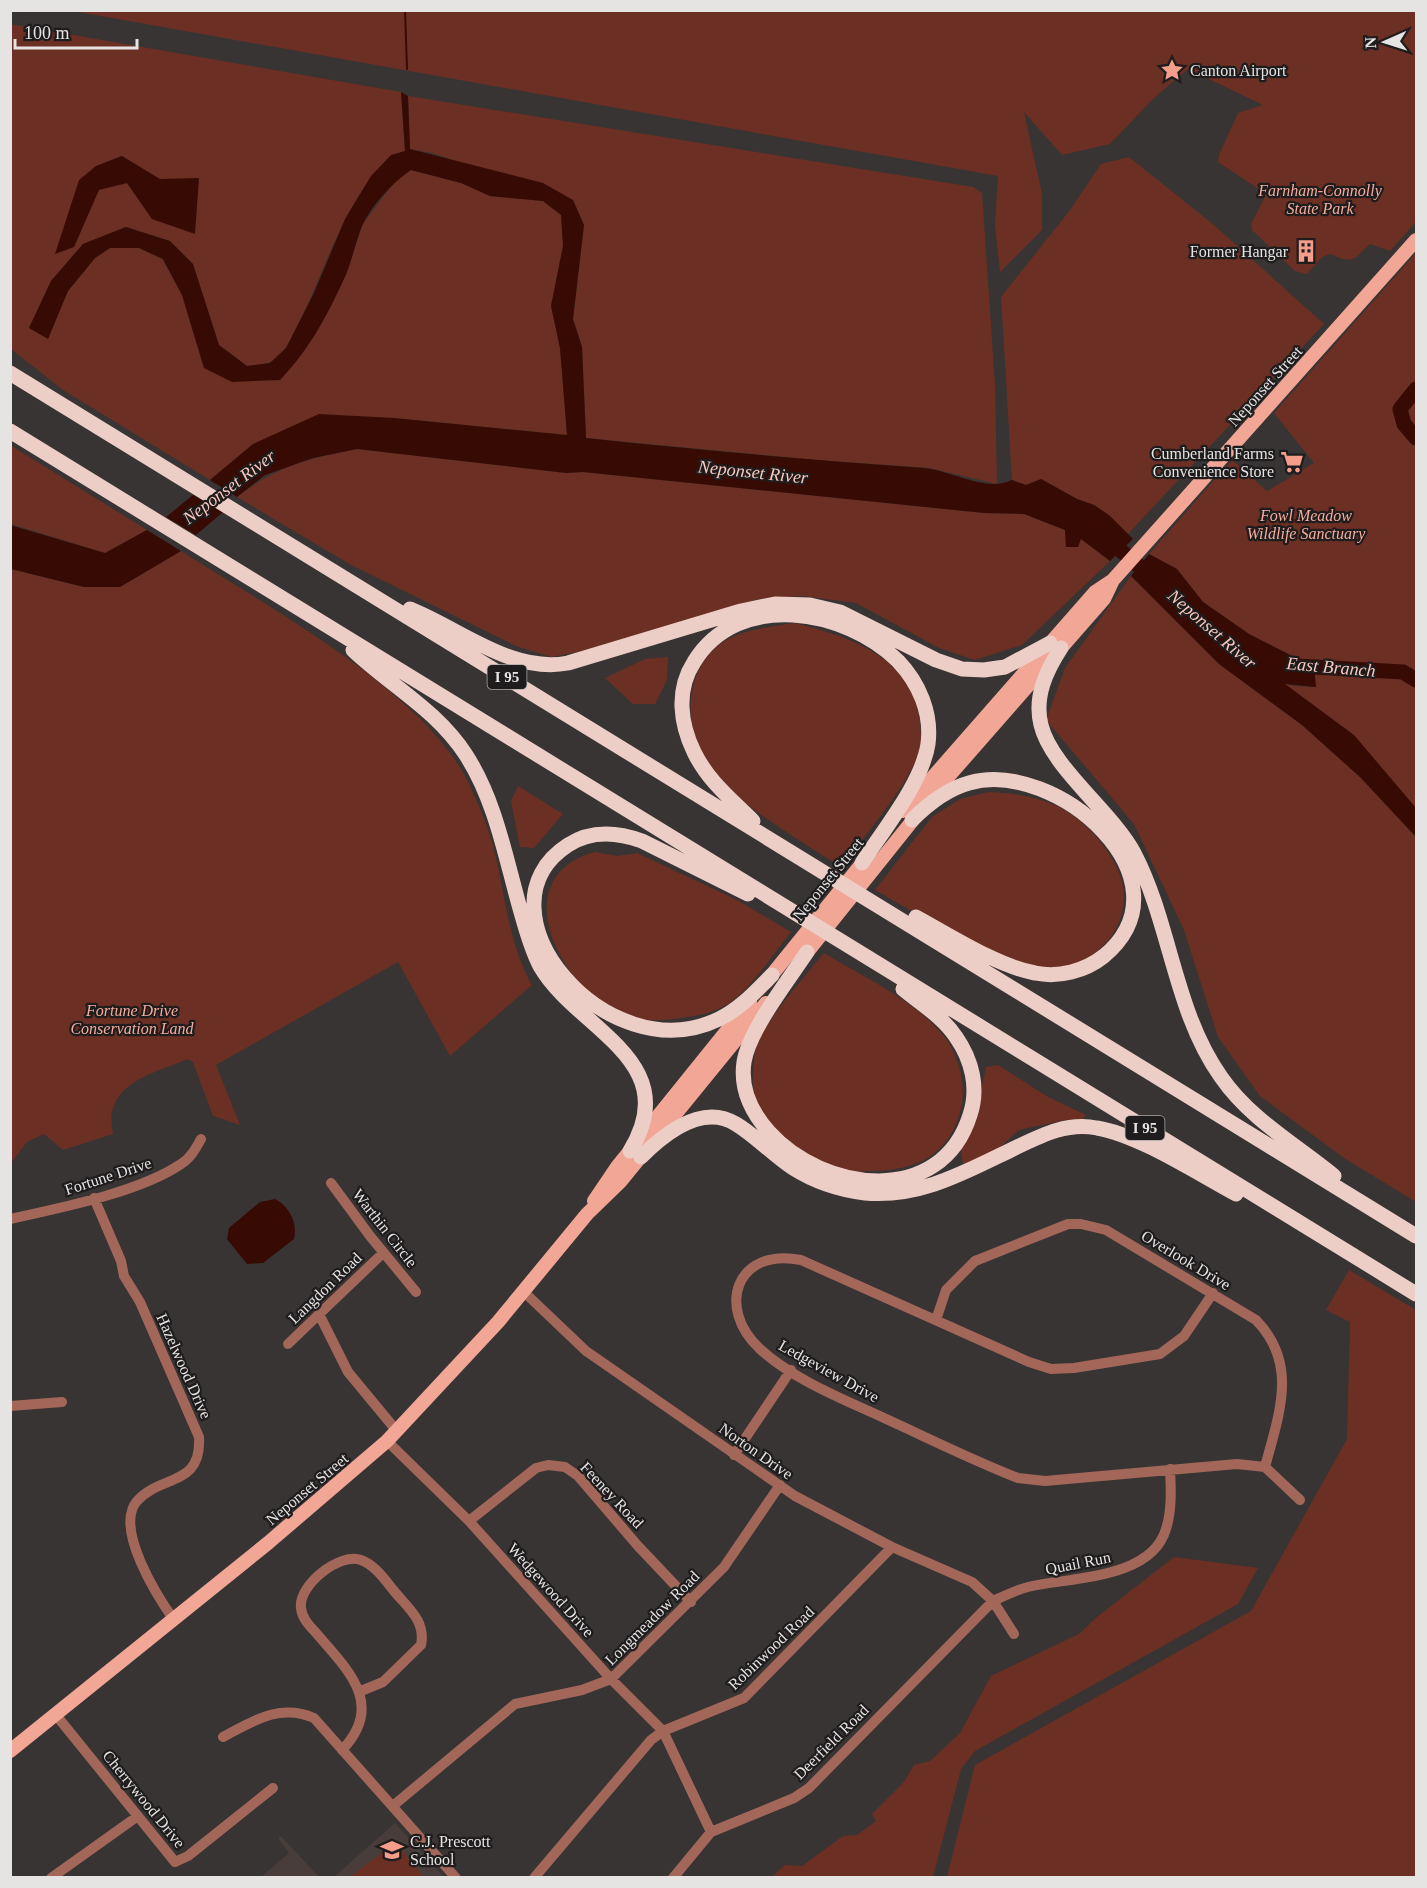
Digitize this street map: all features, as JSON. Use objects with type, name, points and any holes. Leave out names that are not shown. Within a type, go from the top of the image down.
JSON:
[{"type":"highway","name":"I 95","points":[[10,373],[1416,1236]]},
{"type":"highway","name":"I 95","points":[[10,431],[1416,1294]]},
{"type":"highway","points":[[368,592],[421,613],[515,659],[542,665],[568,663],[741,610],[781,604],[810,605],[840,612],[936,660],[962,669],[984,670],[1005,667],[1055,645]]},
{"type":"highway","points":[[775,842],[730,799],[704,769],[684,726],[682,694],[687,674],[698,655],[725,631],[760,618],[786,615],[811,617],[855,631],[887,652],[914,682],[927,714],[928,737],[922,764],[868,866]]},
{"type":"highway","points":[[329,627],[367,663],[431,713],[471,763],[490,804],[526,932],[541,966],[561,993],[622,1048],[638,1071],[644,1089],[644,1111],[636,1154]]},
{"type":"highway","points":[[1055,645],[1041,691],[1040,715],[1044,733],[1052,749],[1120,833],[1134,854],[1192,1021],[1207,1055],[1228,1087],[1250,1111],[1378,1212]]},
{"type":"highway","points":[[860,894],[899,907],[1010,965],[1040,974],[1068,973],[1089,965],[1109,951],[1122,933],[1132,900],[1130,879],[1125,864],[1101,829],[1062,798],[1024,783],[983,780],[947,792],[912,820]]},
{"type":"highway","points":[[772,975],[737,1008],[708,1024],[671,1029],[627,1022],[593,1005],[558,971],[540,935],[535,909],[536,893],[544,870],[561,849],[587,836],[613,834],[642,842],[744,892],[786,907]]},
{"type":"highway","points":[[801,949],[750,1041],[743,1067],[746,1094],[763,1125],[796,1156],[831,1173],[880,1182],[918,1174],[949,1153],[967,1125],[974,1090],[968,1058],[953,1032],[874,962]]},
{"type":"highway","points":[[636,1154],[679,1126],[700,1118],[720,1118],[738,1125],[788,1164],[819,1181],[860,1192],[894,1193],[944,1181],[1050,1132],[1072,1127],[1093,1127],[1127,1138],[1238,1195],[1296,1220]]},
{"type":"main road","name":"Neponset Street","points":[[636,1154],[868,866],[944,762],[1055,645],[1104,599],[1113,580],[1416,240]]},
{"type":"main road","name":"Neponset Street","points":[[868,866],[912,820],[1055,645]]},
{"type":"main road","name":"Neponset Street","points":[[10,1751],[310,1508],[392,1435],[480,1342],[587,1214],[612,1191],[636,1154],[772,975],[801,949]]},
{"type":"street","name":"Fortune Drive","points":[[10,1219],[93,1198],[173,1168],[192,1154],[201,1139]]},
{"type":"street","name":"Warthin Circle","points":[[331,1183],[383,1253],[416,1292]]},
{"type":"street","name":"Hazelwood Drive","points":[[93,1198],[121,1260],[124,1276],[140,1302],[199,1437],[200,1451],[193,1467],[176,1480],[149,1491],[137,1501],[131,1510],[129,1524],[139,1557],[158,1596],[174,1620]]},
{"type":"street","name":"Overlook Drive","points":[[936,1320],[946,1290],[975,1261],[1068,1224],[1081,1224],[1106,1230],[1256,1320],[1269,1333],[1281,1362],[1283,1386],[1265,1467]]},
{"type":"street","name":"Langdon Road","points":[[288,1344],[383,1253]]},
{"type":"street","name":"Ledgeview Drive","points":[[1213,1293],[1184,1336],[1160,1354],[1074,1368],[1051,1369],[1029,1362],[801,1260],[785,1256],[759,1262],[749,1268],[740,1281],[736,1315],[744,1330],[760,1349],[791,1370],[835,1395],[1018,1478],[1045,1481],[1237,1464],[1265,1467]]},
{"type":"street","name":"Norton Drive","points":[[524,1292],[586,1351],[734,1455],[816,1509],[892,1547],[972,1582],[993,1601],[1014,1634]]},
{"type":"street","name":"Wedgewood Drive","points":[[319,1314],[348,1372],[392,1435],[611,1679],[663,1731],[711,1832]]},
{"type":"street","points":[[734,1455],[791,1370]]},
{"type":"street","points":[[10,1406],[62,1402]]},
{"type":"street","name":"Feeney Road","points":[[469,1521],[536,1468],[548,1465],[565,1467],[578,1476],[691,1602]]},
{"type":"street","points":[[1265,1467],[1300,1500]]},
{"type":"street","name":"Quail Run","points":[[993,1601],[1026,1588],[1124,1569],[1152,1551],[1166,1530],[1171,1494],[1170,1469]]},
{"type":"street","name":"Longmeadow Road","points":[[394,1805],[515,1704],[582,1689],[611,1679],[724,1567],[780,1485]]},
{"type":"street","name":"Robinwood Road","points":[[534,1878],[651,1740],[663,1731],[744,1698],[892,1547]]},
{"type":"street","points":[[342,1750],[354,1738],[358,1728],[361,1692],[352,1675],[306,1621],[301,1608],[302,1596],[313,1582],[335,1563],[351,1558],[360,1559],[375,1569],[418,1619],[423,1638],[421,1645],[383,1682],[361,1692]]},
{"type":"street","name":"Deerfield Road","points":[[673,1878],[711,1832],[794,1798],[808,1788],[993,1601]]},
{"type":"street","points":[[223,1737],[269,1714],[281,1711],[301,1713],[314,1718],[394,1805],[456,1878]]},
{"type":"street","name":"Cherrywood Drive","points":[[56,1715],[175,1862],[180,1862],[273,1788]]},
{"type":"street","points":[[51,1878],[138,1816]]},
{"type":"shaded area","name":"C.J. Prescott School","points":[[395,1823],[444,1877],[333,1878]]},
{"type":"shaded area","points":[[281,1836],[319,1877],[261,1877],[289,1853],[278,1838]]},
{"type":"green space","name":"Farnham-Connolly State Park","points":[[73,11],[1416,11],[1416,222],[1390,251],[1370,244],[1352,259],[1348,260],[1330,254],[1322,257],[1307,274],[1295,271],[1252,230],[1251,224],[1264,199],[1263,192],[1218,162],[1238,113],[1263,105],[1188,69],[1154,98],[1110,144],[1062,155],[1024,112],[1042,194],[1042,230],[1000,272],[995,225],[998,176]]},
{"type":"green space","points":[[10,24],[401,92],[405,151],[387,161],[371,178],[356,200],[291,339],[275,359],[265,364],[247,366],[219,345],[193,264],[170,241],[126,227],[83,244],[51,281],[29,328],[48,338],[68,291],[95,258],[110,248],[139,248],[162,259],[182,295],[204,368],[280,380],[345,276],[363,224],[395,181],[410,170],[461,183],[490,196],[543,201],[561,215],[563,246],[551,306],[560,348],[567,435],[394,418],[253,444],[210,480],[63,390],[11,349]],"holes":[[[122,156],[160,180],[152,219],[127,183],[99,189],[74,247],[96,166]]]},
{"type":"green space","points":[[408,96],[973,187],[982,193],[995,385],[997,484],[929,468],[816,460],[586,438],[582,347],[573,319],[584,225],[573,200],[432,153],[410,149]]},
{"type":"green space","points":[[1129,157],[1214,225],[1324,324],[1128,534],[1094,505],[1077,499],[1041,479],[1026,485],[1012,480],[1001,297],[1070,210],[1101,164]]},
{"type":"green space","name":"Fowl Meadow Wildlife Sanctuary","points":[[1416,253],[1416,825],[1268,679],[1294,686],[1316,687],[1314,667],[1249,634],[1203,602],[1177,569],[1149,554],[1232,460],[1267,491],[1314,463],[1274,413]]},
{"type":"green space","points":[[10,445],[147,530],[105,553],[11,524]]},
{"type":"green space","points":[[357,449],[566,473],[583,472],[984,513],[1024,514],[1065,530],[1066,547],[1081,539],[1110,561],[1022,645],[975,660],[939,648],[856,603],[803,596],[759,599],[578,652],[551,657],[516,646],[351,565],[237,497],[280,470],[323,456]]},
{"type":"green space","name":"Fortune Drive Conservation Land","points":[[181,551],[340,653],[417,716],[447,748],[468,782],[486,824],[518,954],[532,985],[450,1056],[398,962],[216,1065],[240,1125],[213,1116],[193,1062],[188,1059],[146,1076],[122,1092],[115,1103],[112,1117],[113,1134],[63,1150],[44,1134],[27,1142],[11,1163],[11,569],[84,587],[120,587]]},
{"type":"green space","points":[[1131,576],[1219,664],[1302,725],[1361,778],[1416,837],[1416,1202],[1344,1158],[1260,1096],[1218,1037],[1184,930],[1134,824],[1046,720],[1065,668]]},
{"type":"green space","points":[[794,623],[856,643],[892,666],[906,682],[915,701],[920,723],[921,747],[914,765],[885,811],[841,867],[769,820],[734,793],[707,764],[694,734],[691,701],[694,684],[699,669],[708,655],[720,644],[737,635],[756,629]]},
{"type":"green space","points":[[668,657],[667,680],[655,704],[633,704],[605,678],[645,659]]},
{"type":"green space","points":[[518,786],[563,814],[534,848],[520,847],[511,801]]},
{"type":"green space","points":[[989,792],[1039,799],[1065,810],[1095,835],[1111,856],[1121,878],[1124,895],[1122,911],[1109,940],[1084,960],[1052,969],[1034,967],[1013,960],[962,938],[875,890],[932,817],[960,799]]},
{"type":"green space","points":[[595,852],[617,856],[637,853],[737,900],[791,932],[746,989],[722,1007],[699,1015],[665,1020],[643,1020],[622,1015],[599,1002],[579,982],[562,959],[551,933],[547,908],[552,884],[567,865]]},
{"type":"green space","points":[[824,953],[917,1010],[943,1035],[952,1050],[963,1087],[962,1104],[957,1121],[950,1136],[941,1147],[918,1163],[887,1170],[853,1172],[834,1168],[808,1156],[784,1139],[757,1107],[753,1087],[753,1069],[760,1038],[786,999]]},
{"type":"green space","points":[[998,1065],[1048,1097],[1086,1115],[1082,1119],[1065,1120],[1019,1130],[992,1154],[963,1164],[961,1150],[979,1101],[986,1067]]},
{"type":"green space","points":[[1349,1270],[1416,1310],[1416,1877],[947,1877],[975,1765],[1251,1611],[1347,1439],[1350,1322],[1326,1310]]},
{"type":"green space","points":[[1174,1557],[1258,1568],[1238,1604],[975,1751],[961,1769],[933,1877],[772,1877],[785,1865],[802,1866],[843,1836],[857,1835],[876,1821],[872,1814],[904,1782],[914,1765],[930,1761],[960,1733],[991,1676],[1079,1634],[1097,1617]]},
{"type":"green space","points":[[391,1846],[399,1847],[424,1877],[350,1877]]},
{"type":"water","points":[[401,92],[408,96],[410,149],[543,183],[573,200],[584,225],[573,319],[582,347],[586,438],[924,468],[991,484],[1012,480],[1026,485],[1041,479],[1077,499],[1094,505],[1109,515],[1133,539],[1110,561],[1081,539],[1078,547],[1066,547],[1065,530],[1024,514],[984,513],[583,472],[566,473],[357,449],[313,458],[265,475],[237,497],[210,480],[253,444],[319,414],[394,418],[567,435],[560,348],[551,306],[563,246],[561,215],[543,201],[490,196],[461,183],[411,170],[383,195],[366,218],[338,293],[309,345],[280,380],[232,382],[204,368],[182,295],[163,259],[139,248],[110,248],[95,258],[68,291],[48,339],[29,328],[51,281],[83,244],[126,227],[170,241],[193,264],[219,345],[247,366],[270,363],[286,348],[314,293],[345,219],[371,176],[391,155],[405,151]]},
{"type":"water","points":[[122,156],[160,179],[199,178],[195,234],[152,219],[127,183],[99,190],[74,247],[55,254],[79,180],[96,166]]},
{"type":"water","points":[[193,495],[223,512],[196,535],[166,517]]},
{"type":"water","points":[[10,525],[105,553],[147,530],[181,551],[120,587],[84,587],[11,569]]},
{"type":"water","points":[[1149,554],[1177,569],[1203,602],[1249,634],[1314,667],[1316,687],[1285,684],[1354,735],[1416,808],[1416,837],[1361,778],[1302,725],[1219,664],[1131,576]]},
{"type":"water","points":[[275,1199],[291,1216],[295,1227],[294,1239],[263,1263],[247,1264],[227,1239],[229,1228],[260,1202]]},
{"type":"waterway","points":[[405,10],[407,69]]},
{"type":"waterway","name":"East Branch","points":[[1416,389],[1400,409],[1404,424],[1416,438]]},
{"type":"waterway","name":"Neponset River","points":[[1106,538],[1154,579]]},
{"type":"waterway","name":"East Branch","points":[[1296,666],[1403,672],[1416,680]]},
{"type":"place","name":"Canton Airport","points":[[1172,70]]},
{"type":"place","name":"Former Hangar","points":[[1306,251]]},
{"type":"place","name":"Cumberland Farms Convenience Store","points":[[1292,462]]},
{"type":"place","name":"C.J. Prescott School","points":[[392,1850]]}]
